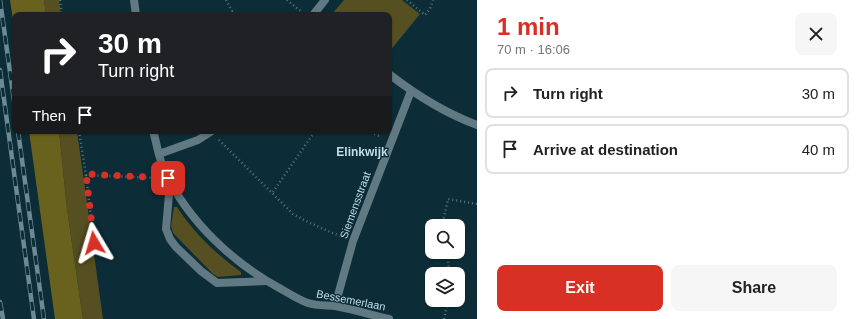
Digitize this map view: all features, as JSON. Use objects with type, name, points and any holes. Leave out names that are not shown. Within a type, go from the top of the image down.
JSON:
[{"type":"street","points":[[134,0],[136,12]]},
{"type":"street","points":[[315,12],[325,0]]},
{"type":"street","points":[[392,76],[411,91],[442,109],[477,124]]},
{"type":"street","name":"Siemensstraat","points":[[335,306],[353,241],[411,91]]},
{"type":"street","name":"Bessemerlaan","points":[[154,134],[164,171],[191,215],[212,239],[250,270],[266,281],[310,304],[335,306],[389,319]]},
{"type":"street","points":[[159,154],[212,134]]},
{"type":"street","name":"Bessemerlaan","points":[[169,180],[166,229],[170,239],[176,247],[201,271],[217,283],[266,281]]},
{"type":"path","points":[[60,0],[62,12]]},
{"type":"path","points":[[226,0],[231,12]]},
{"type":"path","points":[[287,0],[302,12]]},
{"type":"path","points":[[407,0],[426,15],[433,0]]},
{"type":"path","points":[[79,134],[94,243]]},
{"type":"path","points":[[215,134],[293,214],[310,223],[353,241]]},
{"type":"path","points":[[273,192],[313,134]]},
{"type":"path","points":[[374,134],[392,141]]},
{"type":"path","points":[[86,174],[169,180]]},
{"type":"path","points":[[444,219],[448,198],[477,204]]},
{"type":"path","points":[[444,319],[447,307]]},
{"type":"shaded area","points":[[10,0],[44,0],[46,12],[12,13]]},
{"type":"shaded area","points":[[44,0],[59,0],[61,12],[46,12]]},
{"type":"shaded area","points":[[344,0],[402,0],[420,14],[392,48],[392,12],[334,12]]},
{"type":"shaded area","points":[[29,134],[59,134],[67,209],[83,319],[55,319]]},
{"type":"shaded area","points":[[59,134],[77,134],[103,319],[83,319],[67,209]]},
{"type":"shaded area","points":[[174,207],[177,207],[198,234],[223,258],[241,272],[241,275],[218,277],[213,274],[173,233],[171,226]]},
{"type":"railway","points":[[0,0],[12,86]]},
{"type":"railway","points":[[0,70],[34,319]]},
{"type":"railway","points":[[18,134],[44,319]]},
{"type":"railway","points":[[0,302],[3,319]]},
{"type":"district","name":"Elinkwijk","points":[[362,152]]},
{"type":"route","points":[[94,243],[86,174],[168,178]]}]
